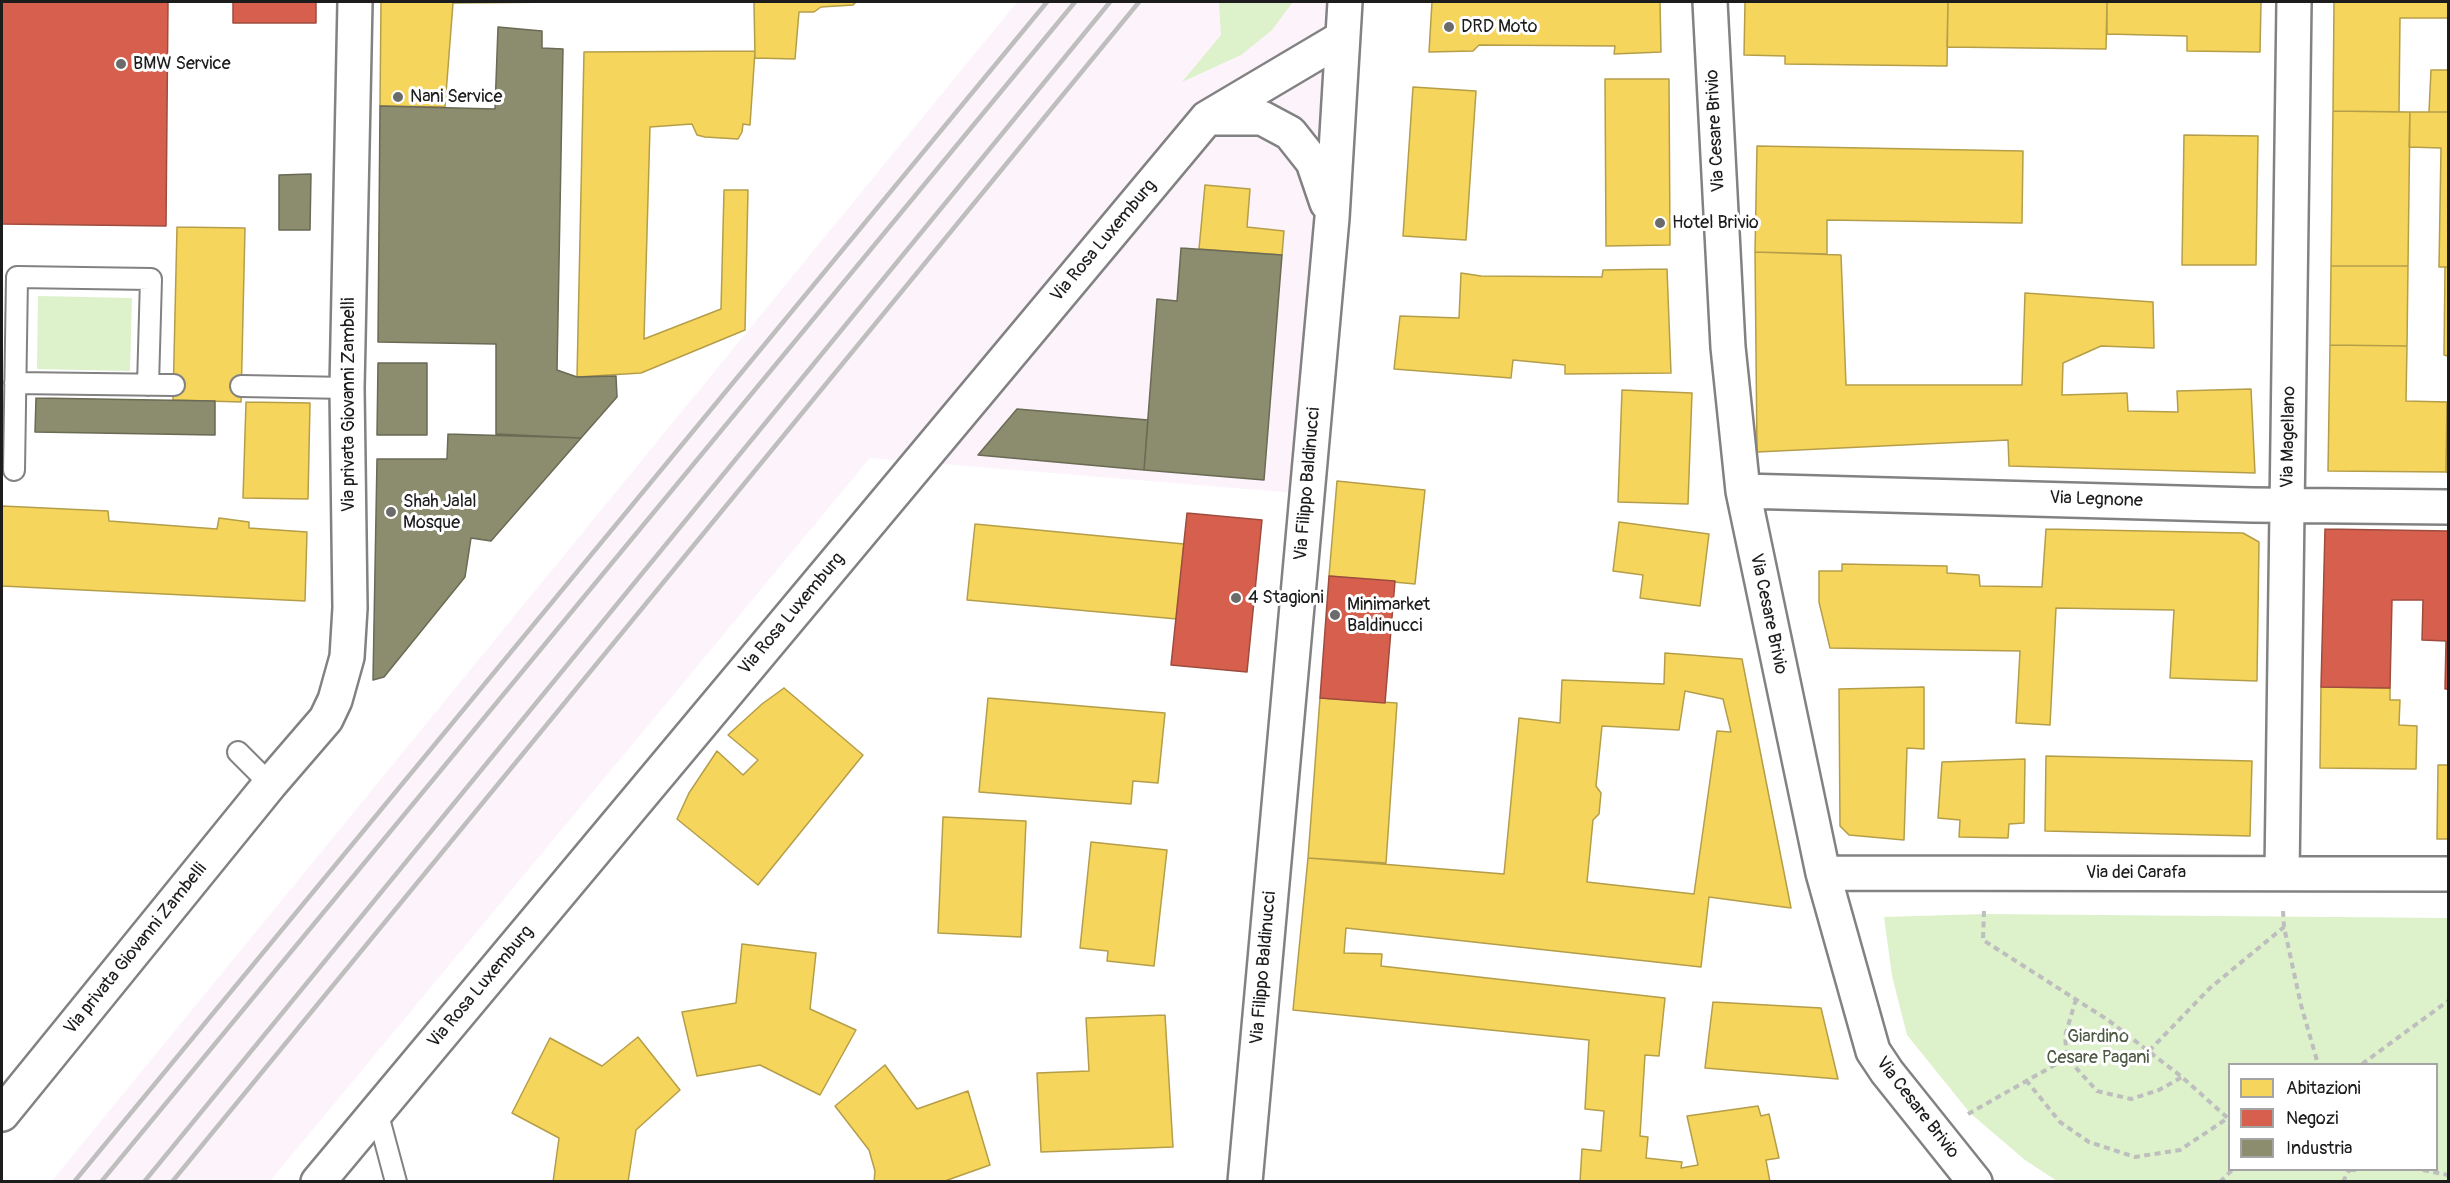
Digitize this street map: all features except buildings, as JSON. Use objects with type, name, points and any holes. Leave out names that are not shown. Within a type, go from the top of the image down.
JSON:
[{"type":"street","name":"Via privata Giovanni Zambelli","points":[[2,1114],[270,784],[326,719],[335,700],[347,657],[350,608],[347,388],[355,2]]},
{"type":"street","name":"Via Filippo Baldinucci","points":[[1245,1182],[1332,218],[1345,2]]},
{"type":"street","name":"Via Cesare Brivio","points":[[1710,2],[1728,347],[1743,491],[1823,873],[1873,1052],[1975,1182]]},
{"type":"street","name":"Via Magellano","points":[[2282,888],[2289,505],[2294,2]]},
{"type":"street","name":"Via Rosa Luxemburg","points":[[318,1182],[1207,118],[1342,38]]},
{"type":"street","points":[[1207,118],[1262,118],[1290,133],[1313,162],[1332,218]]},
{"type":"street","name":"Via Legnone","points":[[1743,491],[2448,507]]},
{"type":"street","name":"Via dei Carafa","points":[[1823,873],[2282,888],[2448,874]]},
{"type":"lane","points":[[14,470],[17,277],[151,279],[148,385]]},
{"type":"lane","points":[[15,382],[174,385]]},
{"type":"lane","points":[[242,386],[347,388]]},
{"type":"lane","points":[[238,752],[270,784]]},
{"type":"lane","points":[[377,1111],[396,1182]]},
{"type":"path","points":[[2282,888],[2283,927],[2317,1063]]},
{"type":"path","points":[[1984,904],[1983,940],[2109,1020],[2182,1077],[2228,1119],[2180,1150],[2135,1157],[2089,1142],[2060,1122],[2026,1080]]},
{"type":"path","points":[[2149,1051],[2210,988],[2283,927]]},
{"type":"path","points":[[2076,999],[2066,1036],[2067,1058],[2097,1091],[2131,1099],[2159,1090],[2182,1077]]},
{"type":"path","points":[[2365,1063],[2448,1001]]},
{"type":"path","points":[[1965,1116],[2067,1058]]},
{"type":"path","points":[[2220,1182],[2231,1171]]},
{"type":"path","points":[[2428,1171],[2448,1175]]},
{"type":"shaded area","points":[[1017,2],[1335,2],[1294,493],[870,458],[270,1181],[51,1182]]},
{"type":"green space","points":[[1219,2],[1292,3],[1272,30],[1241,55],[1182,82],[1221,35]]},
{"type":"green space","points":[[38,296],[132,298],[130,371],[37,369]]},
{"type":"green space","name":"Giardino Cesare Pagani","points":[[1984,914],[2448,918],[2448,1181],[2057,1181],[2025,1160],[1970,1113],[1907,1035],[1892,976],[1884,917]]},
{"type":"railway","points":[[74,1182],[1047,2]]},
{"type":"railway","points":[[101,1182],[1075,2]]},
{"type":"railway","points":[[144,1182],[1110,2]]},
{"type":"railway","points":[[172,1182],[1139,2]]},
{"type":"place","name":"DRD Moto","points":[[1449,27]]},
{"type":"place","name":"BMW Service","points":[[121,64]]},
{"type":"place","name":"Nani Service","points":[[398,97]]},
{"type":"place","name":"Hotel Brivio","points":[[1660,223]]},
{"type":"place","name":"Shah Jalal Mosque","points":[[391,512]]},
{"type":"place","name":"4 Stagioni","points":[[1236,598]]},
{"type":"place","name":"Minimarket Baldinucci","points":[[1335,615]]}]
